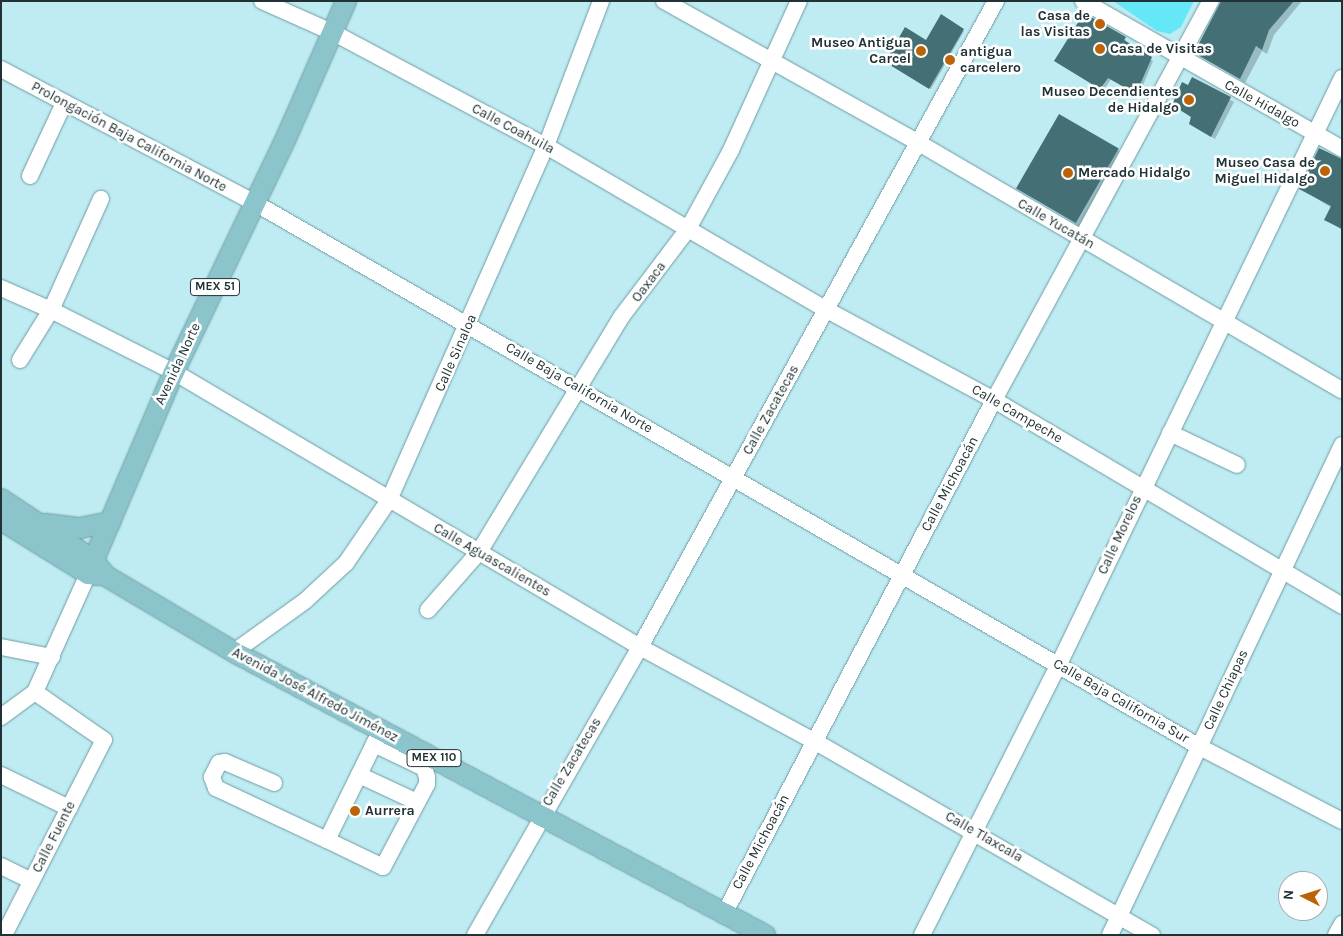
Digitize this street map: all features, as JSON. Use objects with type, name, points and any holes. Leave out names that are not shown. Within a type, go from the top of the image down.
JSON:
[{"type":"main road","name":"Avenida Norte","points":[[96,570],[110,522],[174,372],[334,33],[346,1]]},
{"type":"main road","points":[[1,499],[42,524],[96,570]]},
{"type":"main road","points":[[1,520],[96,570]]},
{"type":"main road","points":[[42,524],[80,528],[110,522]]},
{"type":"main road","name":"Avenida José Alfredo Jiménez","points":[[96,570],[377,737],[540,815],[766,935]]},
{"type":"street","name":"Calle Coahuila","points":[[262,1],[334,33],[546,146],[688,229]]},
{"type":"street","name":"Calle Sinaloa","points":[[234,652],[305,601],[346,563],[389,500],[546,146],[601,1]]},
{"type":"street","name":"Calle Yucatán","points":[[664,1],[917,142],[1342,390]]},
{"type":"street","name":"Oaxaca","points":[[428,610],[479,552],[622,316],[688,229],[730,150],[769,60],[798,1]]},
{"type":"street","name":"Calle Zacatecas","points":[[475,935],[540,815],[640,647],[996,1]]},
{"type":"street","name":"Calle Hidalgo","points":[[1083,1],[1181,59],[1342,149]]},
{"type":"street","name":"Calle Michoacán","points":[[724,912],[994,400],[1211,1]]},
{"type":"street","name":"Prolongación Baja California Norte","points":[[2,71],[255,203]]},
{"type":"street","name":"Calle Morelos","points":[[922,935],[976,832],[1059,664],[1342,78]]},
{"type":"street","points":[[30,176],[64,102]]},
{"type":"street","points":[[20,360],[51,310],[101,199]]},
{"type":"street","name":"Calle Baja California Norte","points":[[255,203],[580,388],[902,576]]},
{"type":"street","name":"Calle Campeche","points":[[688,229],[827,310],[994,400],[1342,606]]},
{"type":"street","name":"Calle Aguascalientes","points":[[1,288],[51,310],[174,372],[640,647],[814,741]]},
{"type":"street","points":[[1170,432],[1237,465]]},
{"type":"street","name":"Calle Chiapas","points":[[1110,935],[1200,747],[1281,570],[1342,445]]},
{"type":"street","name":"Avenida Norte","points":[[1,717],[35,692],[96,570]]},
{"type":"street","name":"Calle Baja California Sur","points":[[902,576],[1059,664],[1200,747],[1342,821]]},
{"type":"street","points":[[1,646],[52,657]]},
{"type":"street","name":"Calle Fuente","points":[[4,935],[104,740],[35,692]]},
{"type":"street","points":[[274,783],[225,762],[219,763],[212,777],[216,788],[383,867],[426,784],[424,768],[377,737],[327,840]]},
{"type":"street","name":"Calle Tlaxcala","points":[[814,741],[976,832],[1152,935]]},
{"type":"street","points":[[1,775],[69,808]]},
{"type":"street","points":[[359,775],[417,802]]},
{"type":"street","points":[[1,866],[32,881]]},
{"type":"street","points":[[1336,935],[1342,924]]},
{"type":"shaded area","points":[[1113,1],[1194,1],[1181,27],[1170,34],[1157,31]]},
{"type":"building","points":[[1221,1],[1294,1],[1269,30],[1262,50],[1256,46],[1240,79],[1194,53]]},
{"type":"building","name":"Casa de Visitas","points":[[1084,13],[1126,37],[1124,40],[1152,57],[1136,94],[1108,78],[1100,89],[1054,61]]},
{"type":"building","name":"Museo Antigua Carcel","points":[[941,14],[964,29],[929,89],[885,62],[905,27],[926,40]]},
{"type":"building","points":[[1192,77],[1231,97],[1211,137],[1189,124],[1191,117],[1172,105],[1182,82],[1188,85]]},
{"type":"building","name":"Mercado Hidalgo","points":[[1059,114],[1119,148],[1076,223],[1016,188]]},
{"type":"building","name":"Museo Casa de Miguel Hidalgo","points":[[1319,148],[1342,159],[1342,229],[1324,220],[1331,206],[1299,189]]},
{"type":"place","name":"Casa de las Visitas","points":[[1100,24]]},
{"type":"place","name":"Casa de Visitas","points":[[1100,49]]},
{"type":"place","name":"Museo Antigua Carcel","points":[[921,51]]},
{"type":"place","name":"antigua carcelero","points":[[950,60]]},
{"type":"place","name":"Museo Decendientes de Hidalgo","points":[[1189,100]]},
{"type":"place","name":"Museo Casa de Miguel Hidalgo","points":[[1325,171]]},
{"type":"place","name":"Mercado Hidalgo","points":[[1068,173]]},
{"type":"place","name":"Aurrera","points":[[355,811]]}]
